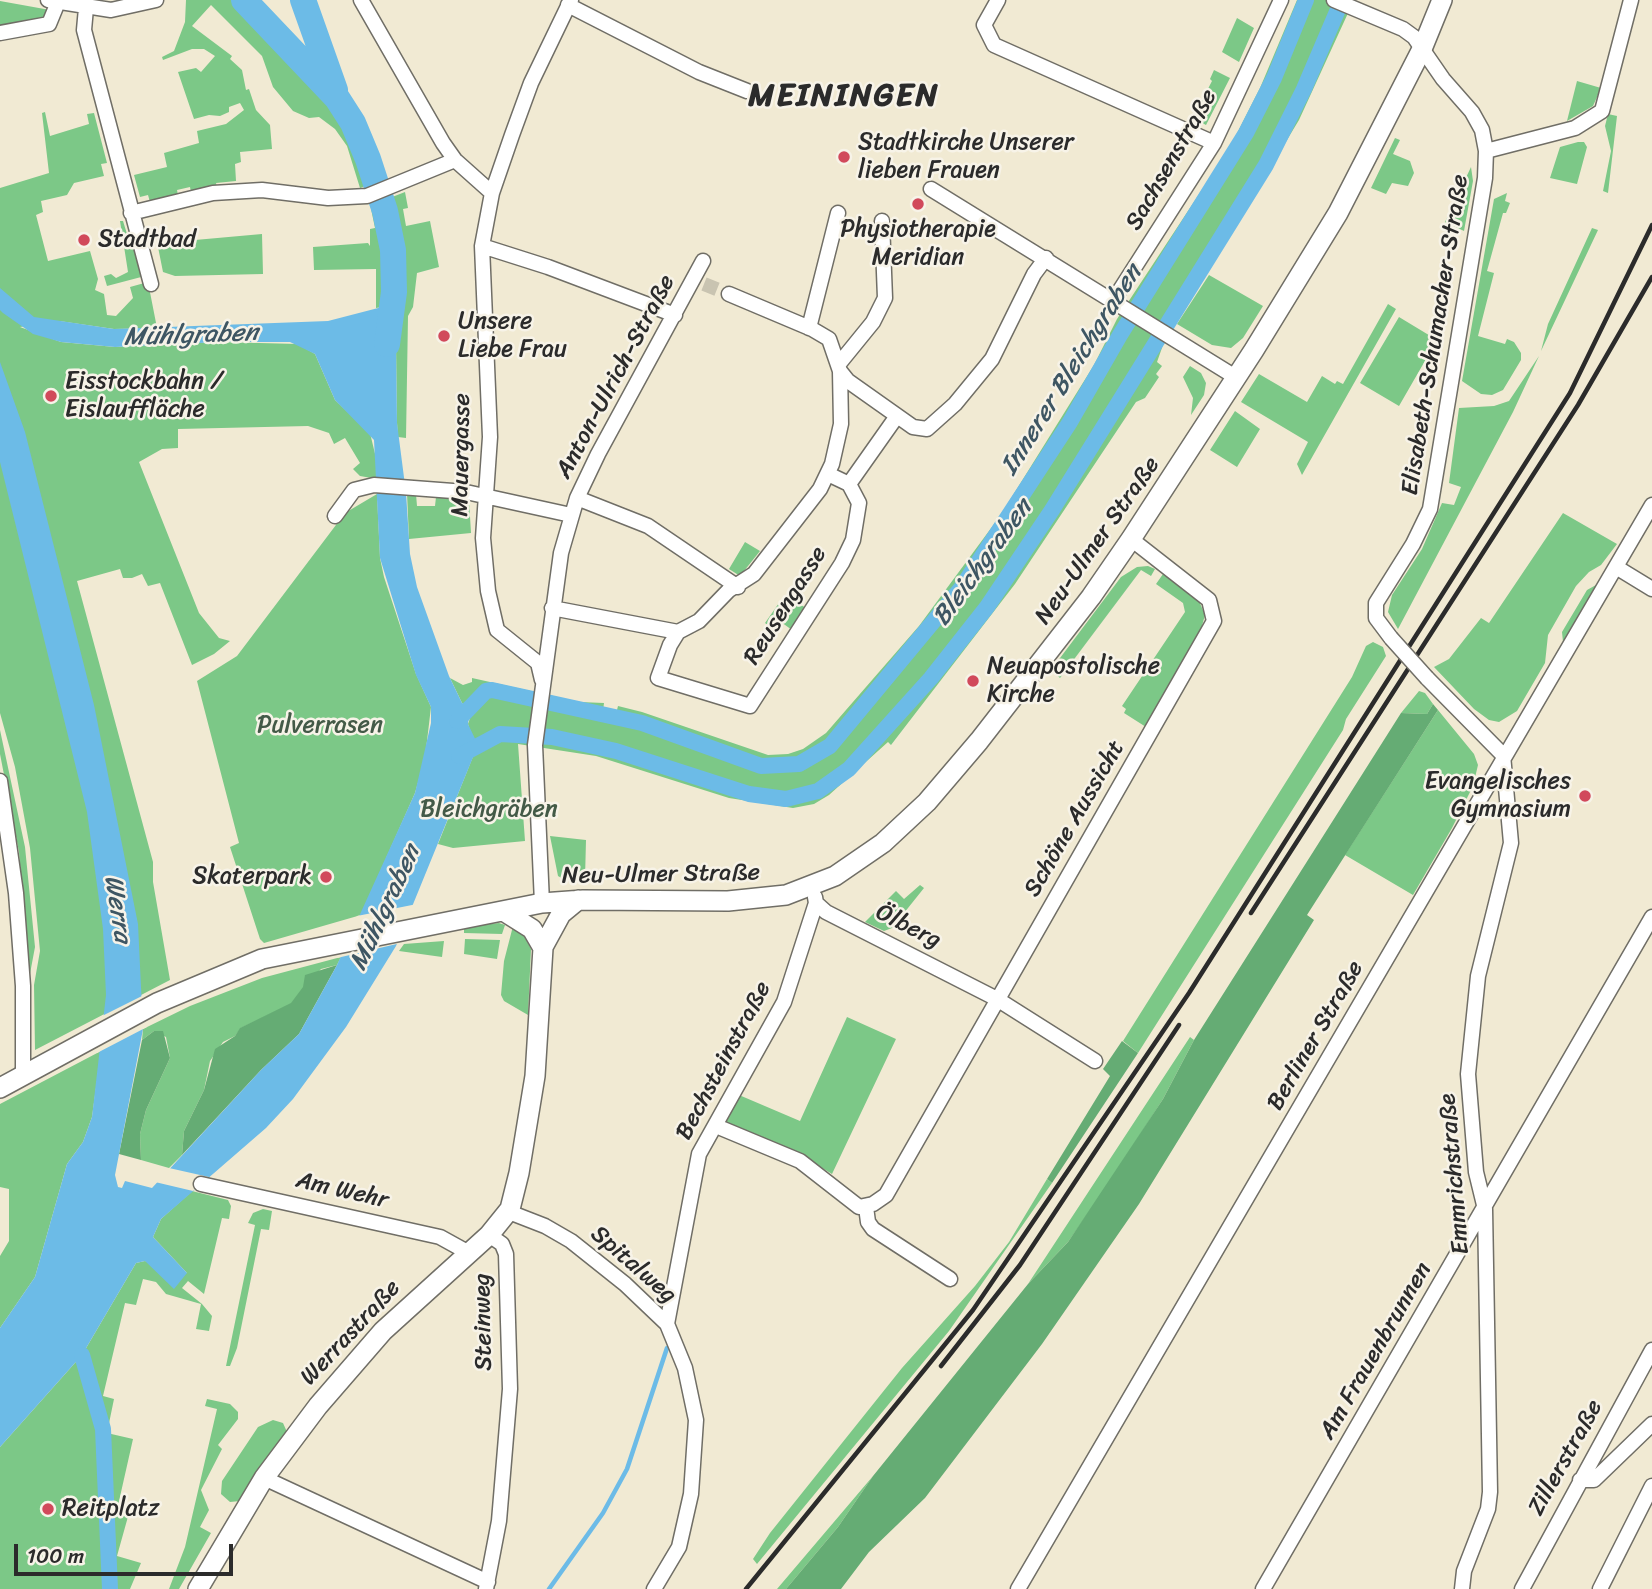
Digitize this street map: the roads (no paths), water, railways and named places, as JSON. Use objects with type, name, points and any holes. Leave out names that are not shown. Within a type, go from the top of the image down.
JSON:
[{"type":"main road","name":"Neu-Ulmer Straße","points":[[0,1088],[158,1003],[262,959],[505,912],[542,902],[761,899],[814,894],[867,856],[927,802],[1025,685],[1131,539],[1237,378],[1338,213],[1422,49],[1442,0]]},
{"type":"main road","points":[[543,947],[566,907],[578,900]]},
{"type":"main road","points":[[489,1236],[509,1212],[519,1173],[535,1076],[543,947],[542,902]]},
{"type":"main road","points":[[505,912],[532,929],[543,947]]},
{"type":"main road","name":"Werrastraße","points":[[198,1589],[264,1478],[303,1424],[355,1362],[422,1292],[489,1236]]},
{"type":"street","points":[[0,33],[49,24],[53,1],[86,8],[125,8],[156,0]]},
{"type":"street","points":[[361,0],[455,160],[492,194]]},
{"type":"street","points":[[998,0],[984,25],[994,45],[1214,143]]},
{"type":"street","name":"Sachsenstraße","points":[[1117,304],[1214,143],[1281,0]]},
{"type":"street","name":"Elisabeth-Schumacher-Straße","points":[[1334,0],[1410,32],[1472,112],[1482,130],[1486,151],[1485,178],[1430,509],[1413,544],[1376,604],[1376,618],[1427,678],[1503,755]]},
{"type":"street","name":"Elisabeth-Schumacher-Straße","points":[[1486,151],[1575,128],[1602,111],[1631,0]]},
{"type":"street","points":[[570,2],[699,72],[747,91]]},
{"type":"street","name":"Mauergasse","points":[[541,687],[538,663],[498,630],[493,619],[483,554],[490,437],[482,246],[492,194],[531,83],[570,2]]},
{"type":"street","points":[[86,8],[84,30],[151,284]]},
{"type":"street","points":[[131,213],[213,193],[262,190],[328,198],[367,196],[455,160]]},
{"type":"street","points":[[931,189],[1237,378]]},
{"type":"street","points":[[802,325],[838,213]]},
{"type":"street","points":[[552,608],[678,632],[699,621],[729,590],[738,587],[770,556],[828,474],[841,424],[839,368],[873,322],[885,298],[882,221]]},
{"type":"street","points":[[482,246],[548,267],[675,315]]},
{"type":"street","points":[[729,294],[829,339],[839,368],[848,381],[913,427],[927,429],[955,404],[1000,348],[1034,274],[1046,258]]},
{"type":"street","name":"Anton-Ulrich-Straße","points":[[542,902],[535,745],[561,553],[577,498],[610,430],[675,315],[699,282],[703,261]]},
{"type":"street","points":[[828,474],[849,484],[897,416]]},
{"type":"street","name":"Reusengasse","points":[[678,632],[670,645],[658,678],[750,706],[842,563],[855,529],[859,503],[849,484]]},
{"type":"street","name":"Anton-Ulrich-Straße","points":[[335,516],[354,490],[374,485],[488,495],[571,515]]},
{"type":"street","points":[[577,498],[648,526],[738,587]]},
{"type":"street","name":"Berliner Straße","points":[[1018,1589],[1416,911],[1503,755],[1652,505]]},
{"type":"street","name":"Schöne Aussicht","points":[[866,1207],[886,1195],[1206,641],[1214,621],[1209,600],[1131,539]]},
{"type":"street","points":[[1616,567],[1652,589]]},
{"type":"street","name":"Emmrichstraße","points":[[1462,1589],[1464,1571],[1488,1509],[1490,1492],[1485,1209],[1476,1172],[1469,1050],[1478,976],[1511,844],[1503,755]]},
{"type":"street","points":[[0,781],[16,893],[32,1070]]},
{"type":"street","name":"Ölberg","points":[[814,894],[826,912],[997,999]]},
{"type":"street","name":"Bechsteinstraße","points":[[667,1324],[694,1169],[704,1145],[784,1002],[814,894]]},
{"type":"street","name":"Am Frauenbrunnen","points":[[1263,1589],[1652,917]]},
{"type":"street","points":[[997,999],[1095,1061]]},
{"type":"street","points":[[716,1126],[800,1161],[852,1203],[866,1207],[868,1222],[873,1229],[950,1279]]},
{"type":"street","name":"Am Wehr","points":[[201,1184],[440,1237],[469,1253]]},
{"type":"street","name":"Spitalweg","points":[[509,1212],[545,1226],[571,1241],[625,1284],[667,1324],[691,1385],[696,1435],[691,1494],[679,1547],[654,1589]]},
{"type":"street","name":"Steinweg","points":[[487,1586],[500,1510],[510,1389],[506,1254],[502,1244],[489,1236]]},
{"type":"street","name":"Zillerstraße","points":[[1522,1589],[1652,1350]]},
{"type":"street","points":[[1580,1480],[1594,1480],[1652,1424]]},
{"type":"street","points":[[264,1478],[487,1586]]},
{"type":"street","points":[[1600,1589],[1652,1486]]},
{"type":"water","name":"Werra","points":[[0,288],[34,317],[114,329],[328,321],[382,307],[400,308],[396,345],[397,423],[410,554],[417,587],[449,676],[462,703],[470,707],[468,724],[478,745],[396,946],[346,1027],[293,1099],[266,1128],[161,1219],[153,1237],[187,1273],[174,1289],[145,1261],[136,1263],[82,1355],[0,1447],[0,1328],[35,1277],[67,1164],[83,1142],[92,1117],[106,995],[103,929],[87,812],[0,462],[0,362],[25,432],[94,705],[138,924],[143,1029],[115,1175],[118,1187],[122,1188],[125,1181],[152,1188],[261,1070],[299,1034],[337,965],[415,793],[431,723],[431,707],[416,675],[380,558],[374,440],[335,400],[315,354],[290,342],[115,347],[61,342],[33,334],[3,313],[0,310]]},
{"type":"waterway","name":"Mühlgraben","points":[[244,0],[337,98],[353,123],[368,159],[385,211],[393,250],[394,292],[387,344]]},
{"type":"waterway","points":[[303,0],[335,90]]},
{"type":"waterway","name":"Innerer Bleichgraben","points":[[457,721],[486,691],[492,690],[642,723],[761,766],[799,764],[830,746],[962,587],[1070,422],[1120,335],[1246,133],[1274,78],[1306,0]]},
{"type":"waterway","name":"Bleichgraben","points":[[459,756],[500,734],[552,737],[616,751],[749,794],[786,799],[818,791],[849,769],[931,678],[987,607],[1052,510],[1266,165],[1304,89],[1342,0]]},
{"type":"waterway","points":[[549,1589],[603,1513],[627,1469],[667,1348]]},
{"type":"waterway","points":[[82,1355],[103,1429],[110,1589]]},
{"type":"tunnel","points":[[704,284],[729,294]]},
{"type":"railway","points":[[746,1589],[973,1310],[1189,993],[1570,393],[1652,225]]},
{"type":"railway","points":[[1251,913],[1578,405],[1652,277]]},
{"type":"railway","points":[[941,1366],[1020,1265],[1179,1025]]},
{"type":"place","name":"Stadtkirche Unserer lieben Frauen","points":[[844,157]]},
{"type":"place","name":"Physiotherapie Meridian","points":[[918,204]]},
{"type":"place","name":"Stadtbad","points":[[84,240]]},
{"type":"place","name":"Unsere Liebe Frau","points":[[444,336]]},
{"type":"place","name":"Eisstockbahn / Eislauffläche","points":[[51,396]]},
{"type":"place","name":"Neuapostolische Kirche","points":[[973,681]]},
{"type":"place","name":"Evangelisches Gymnasium","points":[[1585,796]]},
{"type":"place","name":"Skaterpark","points":[[326,877]]},
{"type":"place","name":"Reitplatz","points":[[48,1509]]},
{"type":"district","name":"MEININGEN","points":[[844,97]]},
{"type":"park label","name":"Pulverrasen","points":[[320,726]]},
{"type":"park label","name":"Bleichgräben","points":[[489,810]]}]
